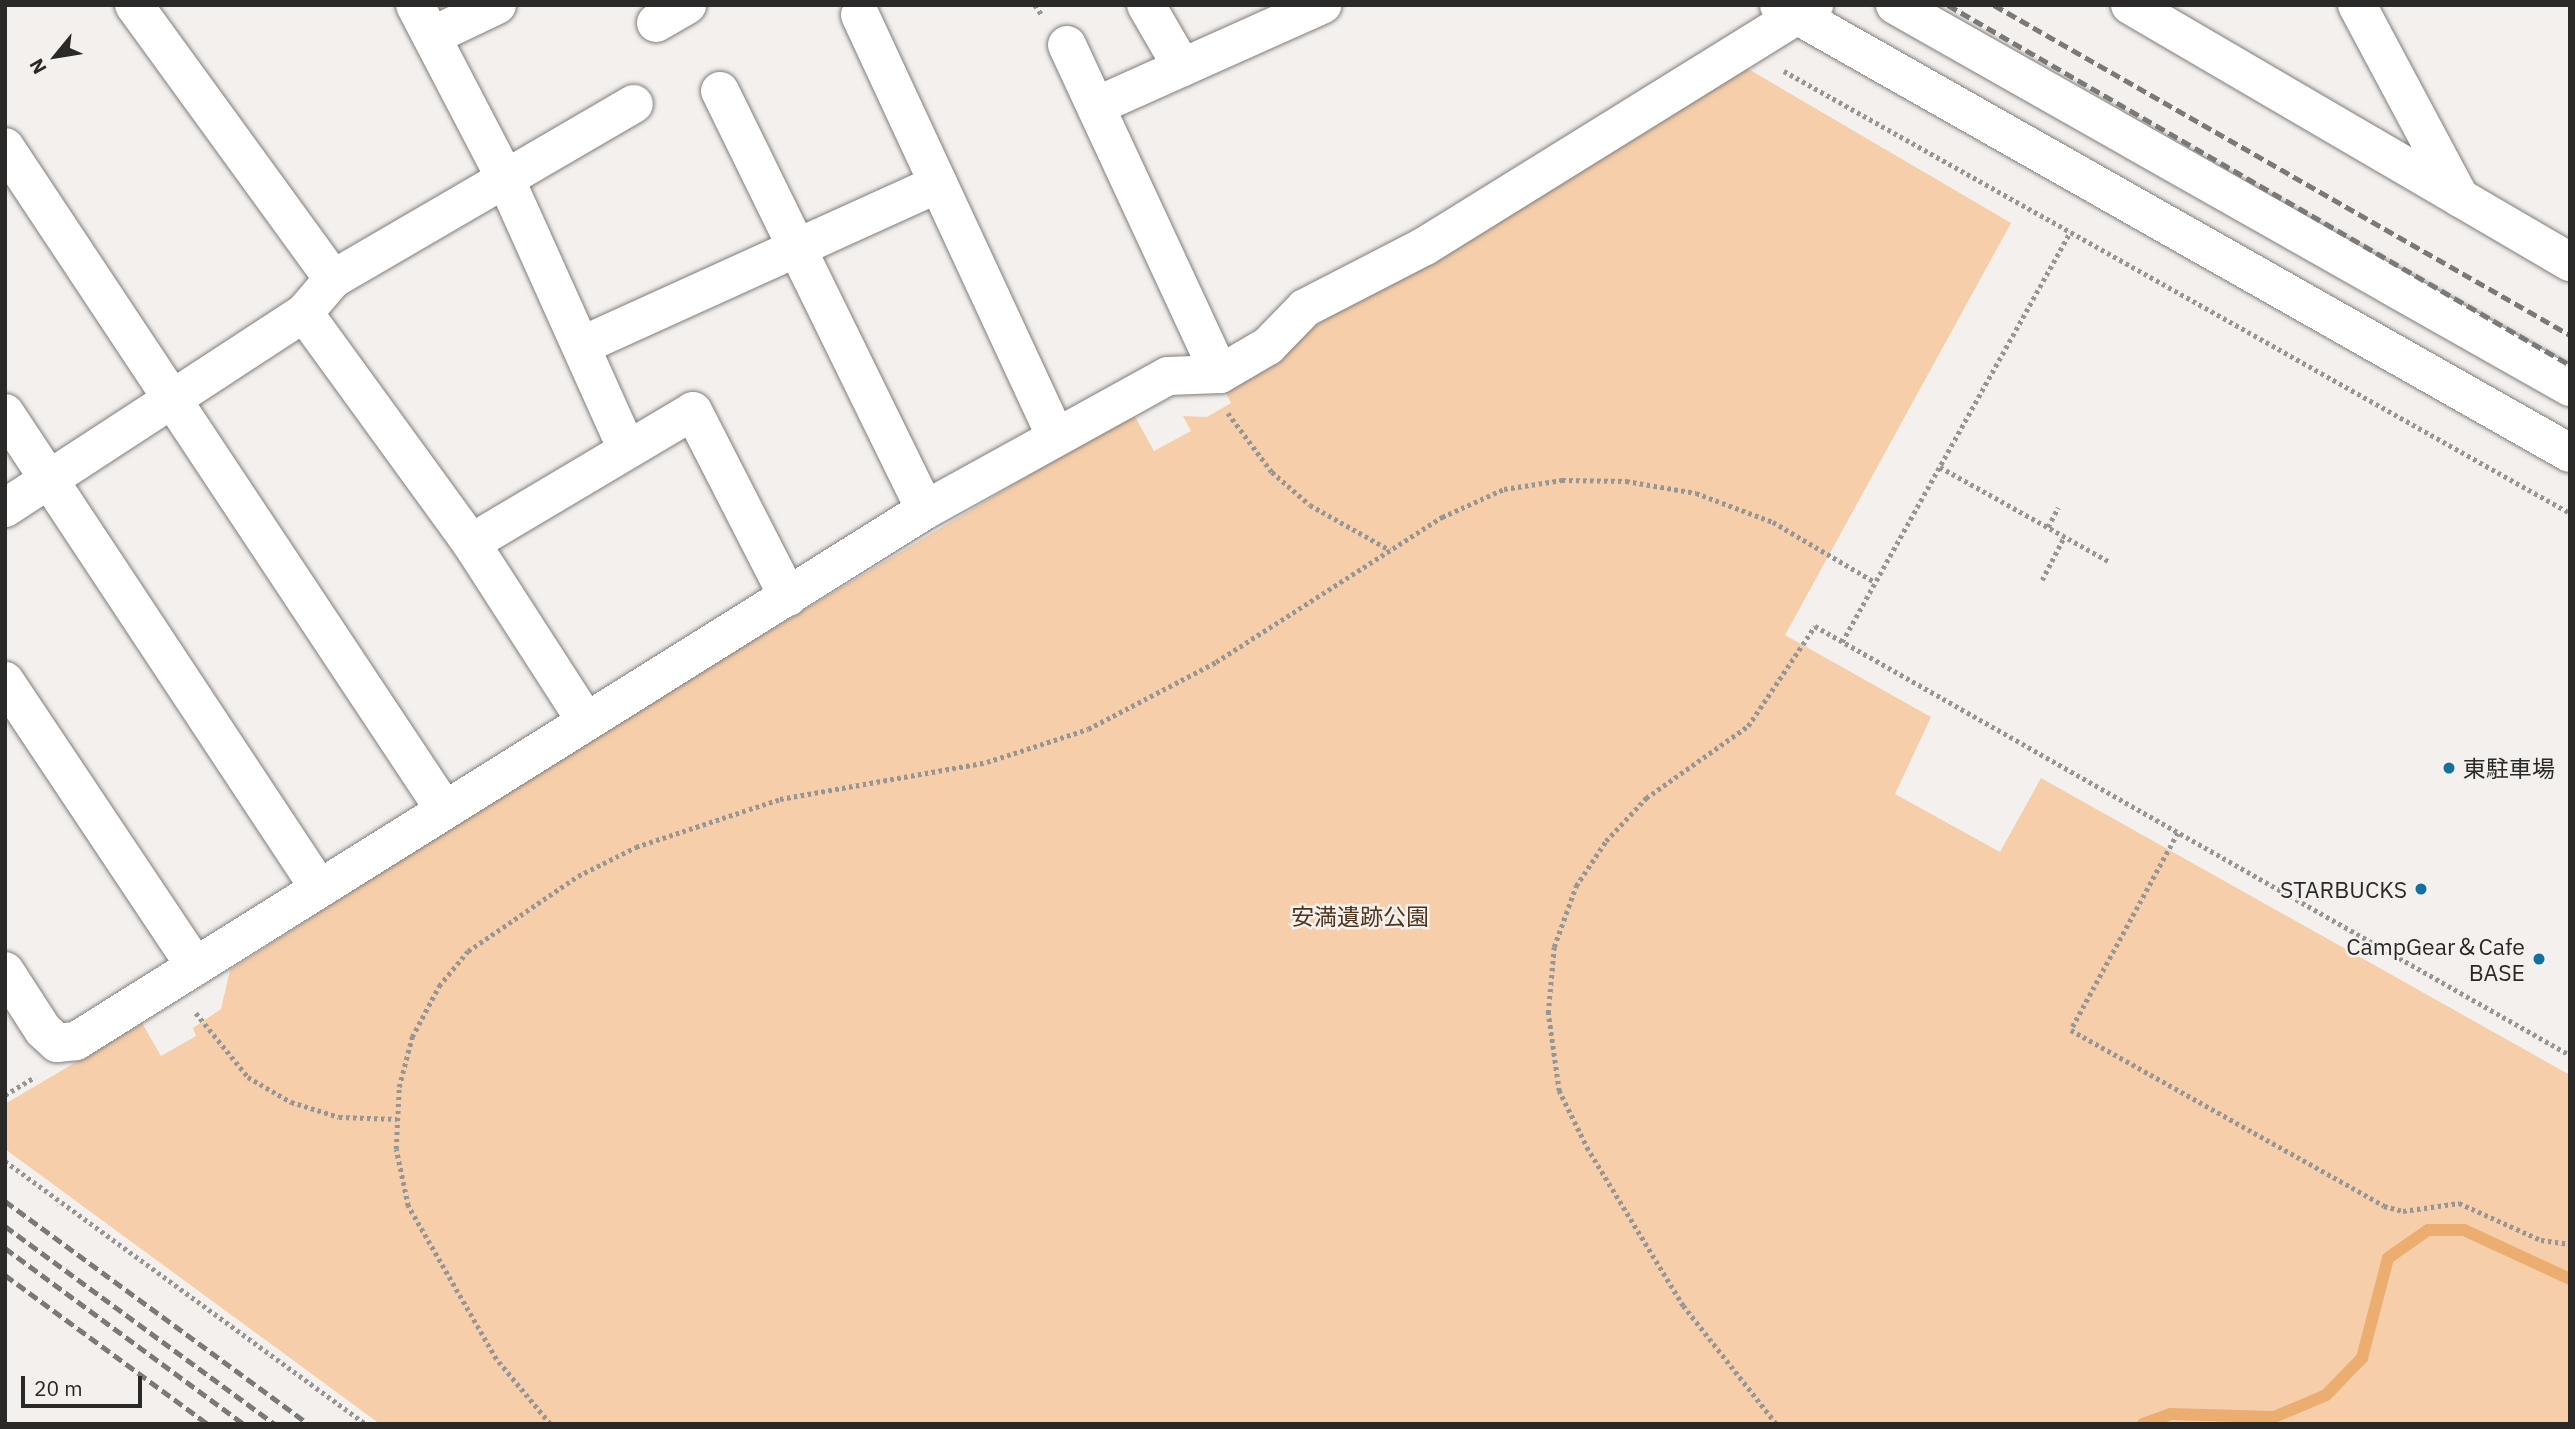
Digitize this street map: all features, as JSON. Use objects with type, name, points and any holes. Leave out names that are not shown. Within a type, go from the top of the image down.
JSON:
[{"type":"street","points":[[134,5],[333,279]]},
{"type":"street","points":[[497,5],[423,21],[505,178],[585,344],[627,449]]},
{"type":"street","points":[[1146,5],[1182,67]]},
{"type":"street","points":[[1096,106],[1322,5]]},
{"type":"street","points":[[1895,5],[2570,387]]},
{"type":"street","points":[[2130,5],[2570,262]]},
{"type":"street","points":[[2357,5],[2460,199]]},
{"type":"street","points":[[5,971],[57,1043],[76,1041],[585,720],[925,510],[1168,376],[1214,376],[1268,345],[1305,308],[1425,246],[1746,50],[1797,9],[2570,453]]},
{"type":"street","points":[[860,15],[1055,436]]},
{"type":"street","points":[[1067,46],[1214,376]]},
{"type":"street","points":[[720,91],[925,510]]},
{"type":"street","points":[[5,508],[304,313],[333,279],[634,104]]},
{"type":"street","points":[[5,147],[444,809]]},
{"type":"street","points":[[585,344],[938,184]]},
{"type":"street","points":[[304,313],[471,543],[585,720]]},
{"type":"street","points":[[471,543],[693,411],[788,597]]},
{"type":"street","points":[[5,412],[319,888]]},
{"type":"street","points":[[5,681],[185,973]]},
{"type":"path","points":[[1746,50],[2570,513]]},
{"type":"path","points":[[1842,642],[2070,232]]},
{"type":"path","points":[[1214,376],[1272,472],[1310,505],[1390,550]]},
{"type":"path","points":[[1939,467],[2110,562]]},
{"type":"path","points":[[550,1424],[496,1359],[408,1206],[397,1119],[412,1037],[439,986],[468,951],[578,876],[636,846],[780,799],[988,762],[1088,729],[1205,669],[1390,550],[1504,489],[1562,480],[1626,481],[1696,493],[1773,522],[1875,582]]},
{"type":"path","points":[[2048,527],[2058,508]]},
{"type":"path","points":[[2042,580],[2064,537]]},
{"type":"path","points":[[1776,1424],[1648,1254],[1559,1091],[1548,1013],[1553,947],[1576,886],[1646,798],[1748,726],[1815,626],[2570,1055]]},
{"type":"path","points":[[2178,833],[2071,1030],[2384,1206],[2403,1211],[2459,1203],[2541,1240],[2570,1244]]},
{"type":"path","points":[[185,973],[215,1043],[248,1077],[291,1102],[339,1117],[397,1119]]},
{"type":"path","points":[[5,1161],[366,1424]]},
{"type":"green space","name":"安満遺跡公園","points":[[1738,63],[2011,223],[1785,635],[1931,717],[1895,794],[2000,852],[2041,778],[2570,1075],[2570,1424],[380,1424],[5,1149],[5,1104],[142,1023],[161,1056],[196,1036],[193,1028],[221,1009],[230,970],[578,745],[1133,413],[1154,451],[1191,431],[1183,416],[1207,417],[1231,403],[1221,384]]},
{"type":"waterway","points":[[2143,1424],[2170,1414],[2274,1417],[2326,1395],[2362,1358],[2388,1258],[2428,1230],[2464,1230],[2570,1279]]},
{"type":"railway","points":[[1948,5],[2570,365]]},
{"type":"railway","points":[[1994,5],[2570,335]]},
{"type":"railway","points":[[5,1201],[309,1424]]},
{"type":"railway","points":[[5,1226],[275,1424]]},
{"type":"railway","points":[[5,1248],[244,1424]]},
{"type":"railway","points":[[5,1275],[208,1424]]},
{"type":"place","name":"東駐車場","points":[[2449,768]]},
{"type":"place","name":"STARBUCKS","points":[[2421,889]]},
{"type":"place","name":"CampGear＆Cafe BASE","points":[[2539,959]]}]
